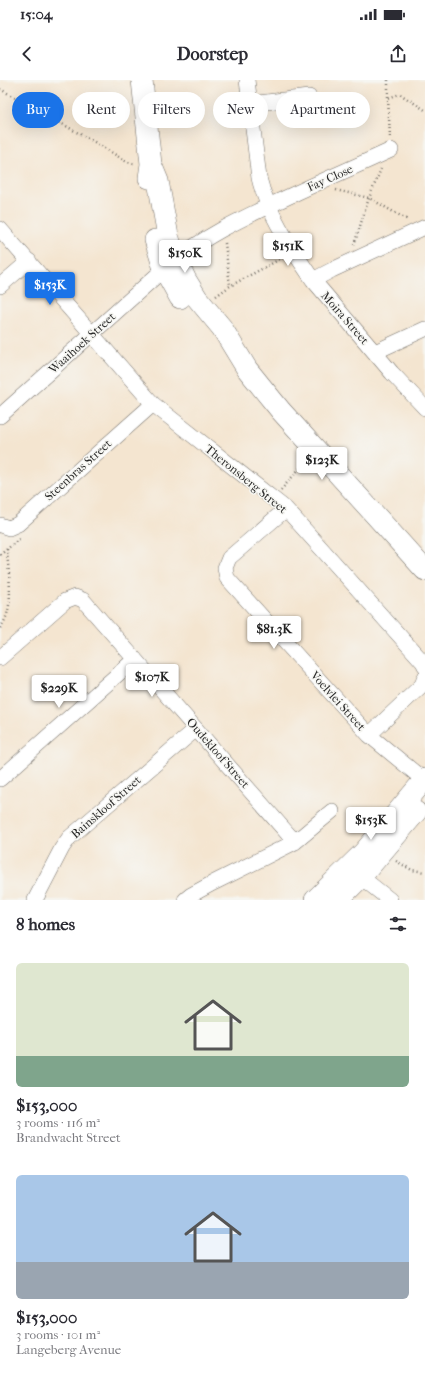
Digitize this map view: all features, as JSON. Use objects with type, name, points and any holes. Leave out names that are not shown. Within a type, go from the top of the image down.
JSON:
[{"type":"street","points":[[142,80],[144,164],[148,183],[155,241],[170,264],[174,287],[189,311],[211,337],[247,369],[281,411],[425,570]]},
{"type":"street","name":"Moira Street","points":[[247,80],[248,92]]},
{"type":"street","name":"Moira Street","points":[[253,128],[262,191],[268,206],[303,265],[313,280],[392,373],[425,408]]},
{"type":"street","name":"Fay Close","points":[[170,264],[192,247],[224,228],[268,206],[391,150]]},
{"type":"street","points":[[313,280],[419,226]]},
{"type":"street","name":"Theronsberg Street","points":[[0,229],[153,404],[286,509],[425,666]]},
{"type":"street","points":[[0,286],[29,261]]},
{"type":"street","name":"Waaihoek Street","points":[[0,416],[170,264]]},
{"type":"street","points":[[375,352],[425,329]]},
{"type":"street","name":"Steenbras Street","points":[[0,525],[8,528],[18,524],[153,404]]},
{"type":"street","name":"Voelvlei Street","points":[[286,509],[229,558],[225,568],[227,578],[369,735],[425,780]]},
{"type":"street","name":"Oudekloof Street","points":[[0,658],[65,601],[75,597],[83,600],[295,842]]},
{"type":"street","points":[[0,779],[136,659]]},
{"type":"street","points":[[369,735],[422,685],[425,677]]},
{"type":"street","name":"Bainskloof Street","points":[[36,900],[62,848],[69,838],[196,729]]},
{"type":"street","points":[[338,900],[377,837],[425,780]]},
{"type":"street","points":[[315,900],[356,871],[392,842],[425,801]]},
{"type":"street","points":[[186,900],[191,895],[213,883],[295,842],[332,811]]},
{"type":"street","points":[[356,871],[390,900]]},
{"type":"path","points":[[388,80],[391,150]]},
{"type":"path","points":[[0,89],[98,144],[126,162],[144,164]]},
{"type":"path","points":[[388,98],[400,94],[425,110]]},
{"type":"path","points":[[352,250],[369,198],[383,164]]},
{"type":"path","points":[[333,189],[369,198],[419,226]]},
{"type":"path","points":[[225,242],[230,286]]},
{"type":"path","points":[[214,297],[230,286],[283,257]]},
{"type":"path","points":[[279,492],[308,460]]},
{"type":"path","points":[[0,628],[4,622],[10,603],[7,550]]},
{"type":"path","points":[[395,860],[412,870],[425,872]]}]
